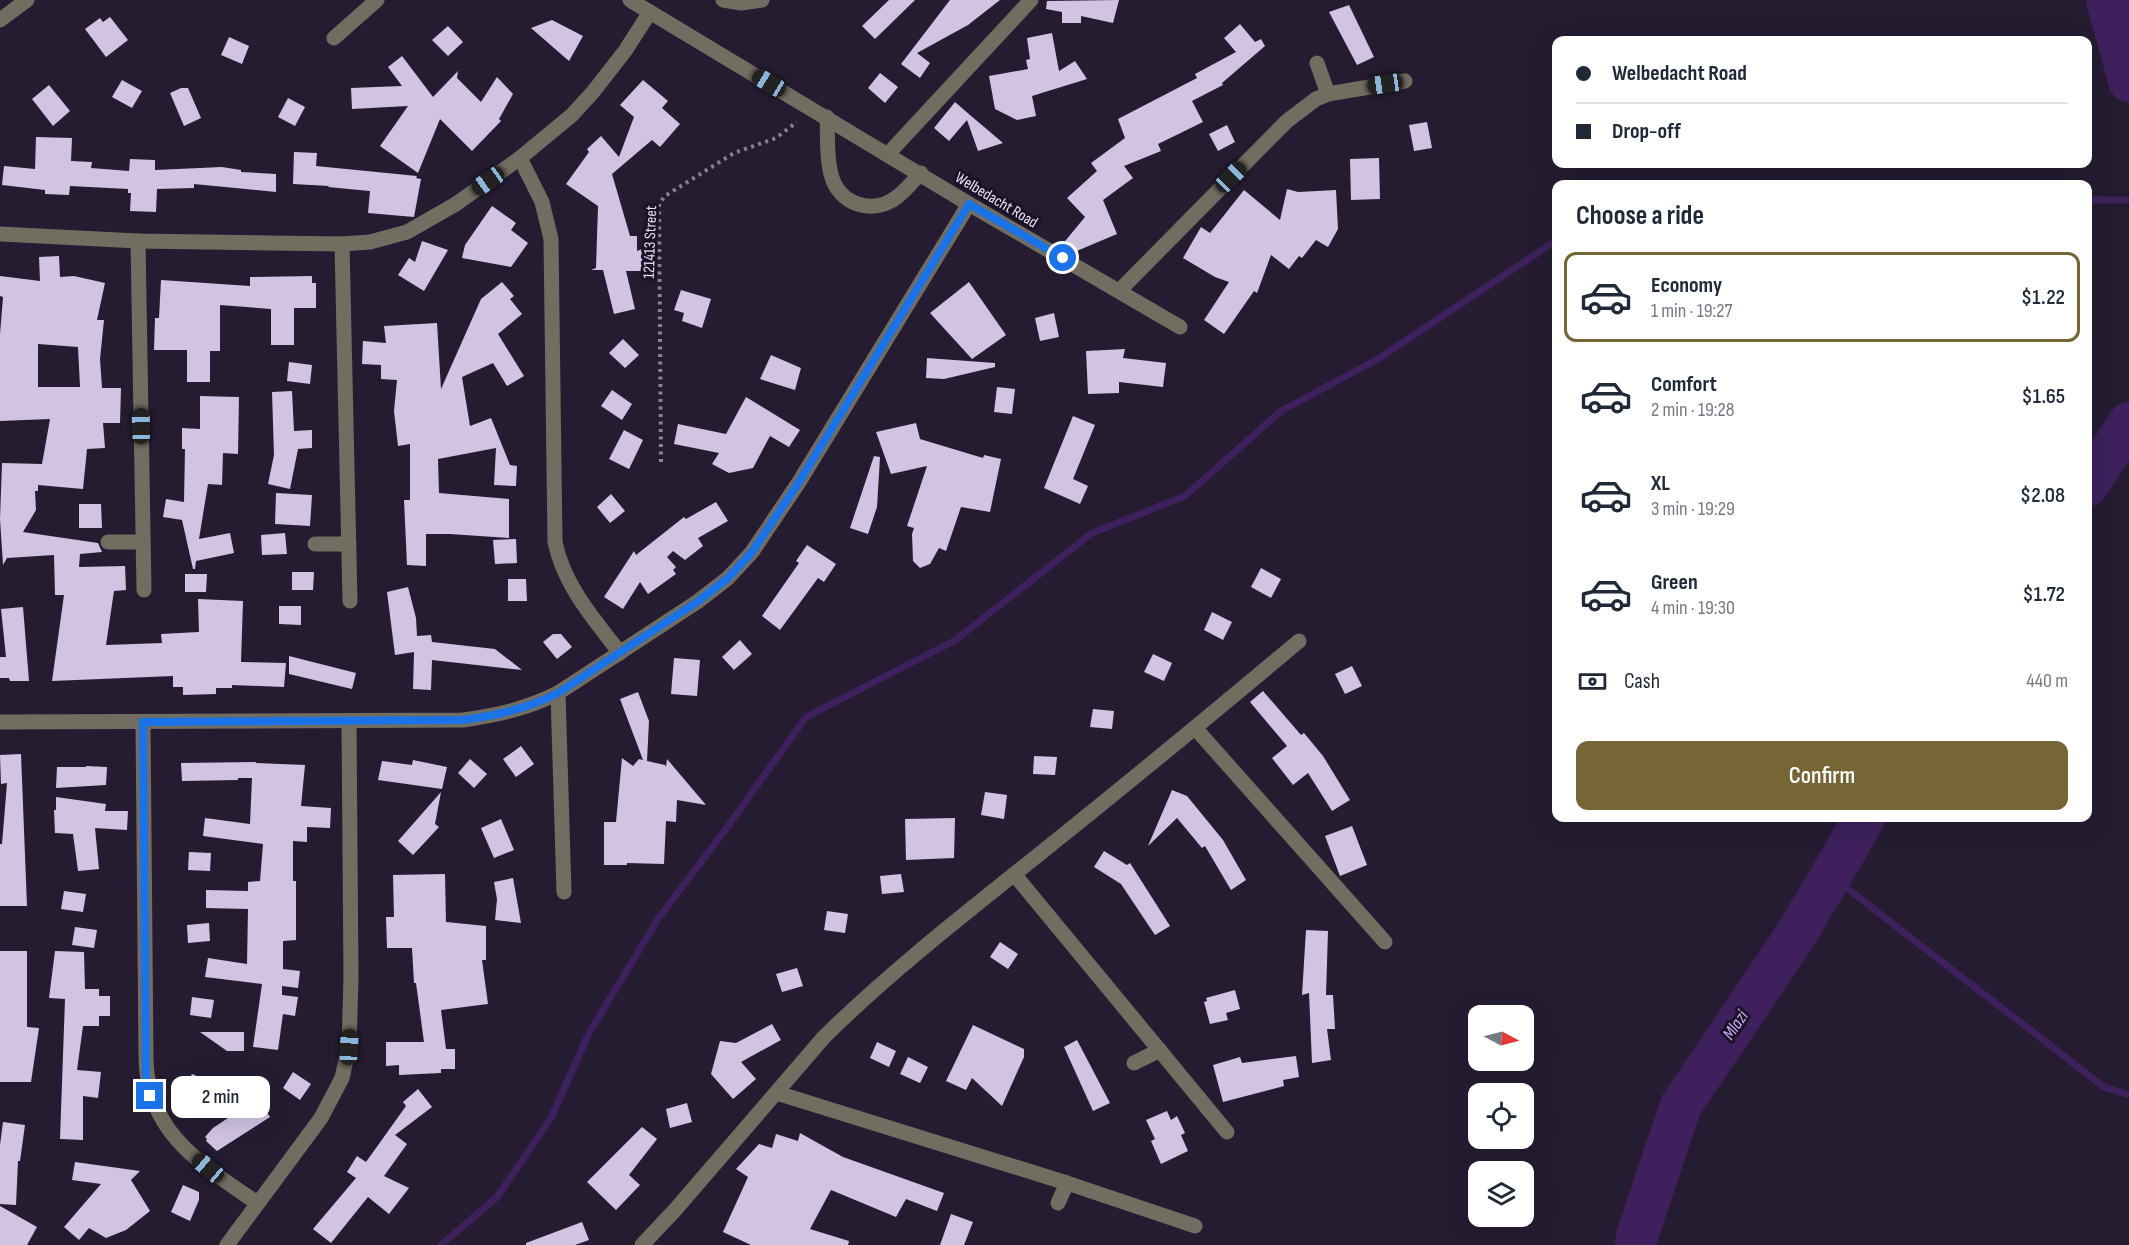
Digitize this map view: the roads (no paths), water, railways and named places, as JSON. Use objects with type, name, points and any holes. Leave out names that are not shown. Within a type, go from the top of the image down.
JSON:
[{"type":"street","points":[[0,20],[27,0]]},
{"type":"street","points":[[334,38],[377,0]]},
{"type":"street","name":"Welbedacht Road","points":[[630,0],[921,173],[969,204],[1180,327]]},
{"type":"street","points":[[723,0],[741,3],[762,0]]},
{"type":"street","points":[[888,154],[1031,0]]},
{"type":"street","points":[[0,234],[138,241],[342,244],[370,242],[407,232],[456,204],[520,158],[572,115],[625,51],[650,12]]},
{"type":"street","points":[[1317,63],[1328,94]]},
{"type":"street","points":[[1120,290],[1287,120],[1316,99],[1328,94],[1405,81]]},
{"type":"street","points":[[827,117],[830,172],[843,197],[854,204],[867,207],[896,198],[921,173]]},
{"type":"street","points":[[520,158],[542,202],[551,239],[556,548],[562,567],[584,607],[620,653]]},
{"type":"street","points":[[0,723],[463,720],[510,712],[533,705],[558,693],[697,602],[728,578],[752,552],[794,491],[969,204]]},
{"type":"street","points":[[138,241],[144,590]]},
{"type":"street","points":[[342,244],[350,601]]},
{"type":"street","points":[[108,542],[143,542]]},
{"type":"street","points":[[315,544],[349,544]]},
{"type":"street","points":[[642,1245],[777,1093],[824,1036],[847,1014],[1014,874],[1196,729],[1299,641]]},
{"type":"street","points":[[558,693],[564,892]]},
{"type":"street","points":[[143,722],[146,1077],[150,1096],[159,1116],[187,1151],[257,1203]]},
{"type":"street","points":[[227,1245],[321,1118],[334,1096],[346,1066],[351,978],[349,722]]},
{"type":"street","points":[[1196,729],[1385,942]]},
{"type":"street","points":[[1014,874],[1227,1131]]},
{"type":"street","points":[[1134,1063],[1160,1050]]},
{"type":"street","points":[[777,1093],[1067,1183],[1195,1226]]},
{"type":"street","points":[[1058,1203],[1067,1183]]},
{"type":"waterway","name":"Mlazi","points":[[2107,0],[2129,81]]},
{"type":"waterway","points":[[2092,200],[2129,200]]},
{"type":"waterway","points":[[441,1245],[497,1197],[551,1118],[589,1033],[658,919],[806,717],[954,641],[1092,533],[1185,496],[1281,411],[1378,359],[1552,243]]},
{"type":"waterway","name":"Mlazi","points":[[2092,479],[2129,423]]},
{"type":"waterway","name":"Mlazi","points":[[1636,1245],[1637,1236],[1681,1105],[1790,944],[1862,822]]},
{"type":"waterway","points":[[1831,876],[2104,1087],[2129,1095]]}]
